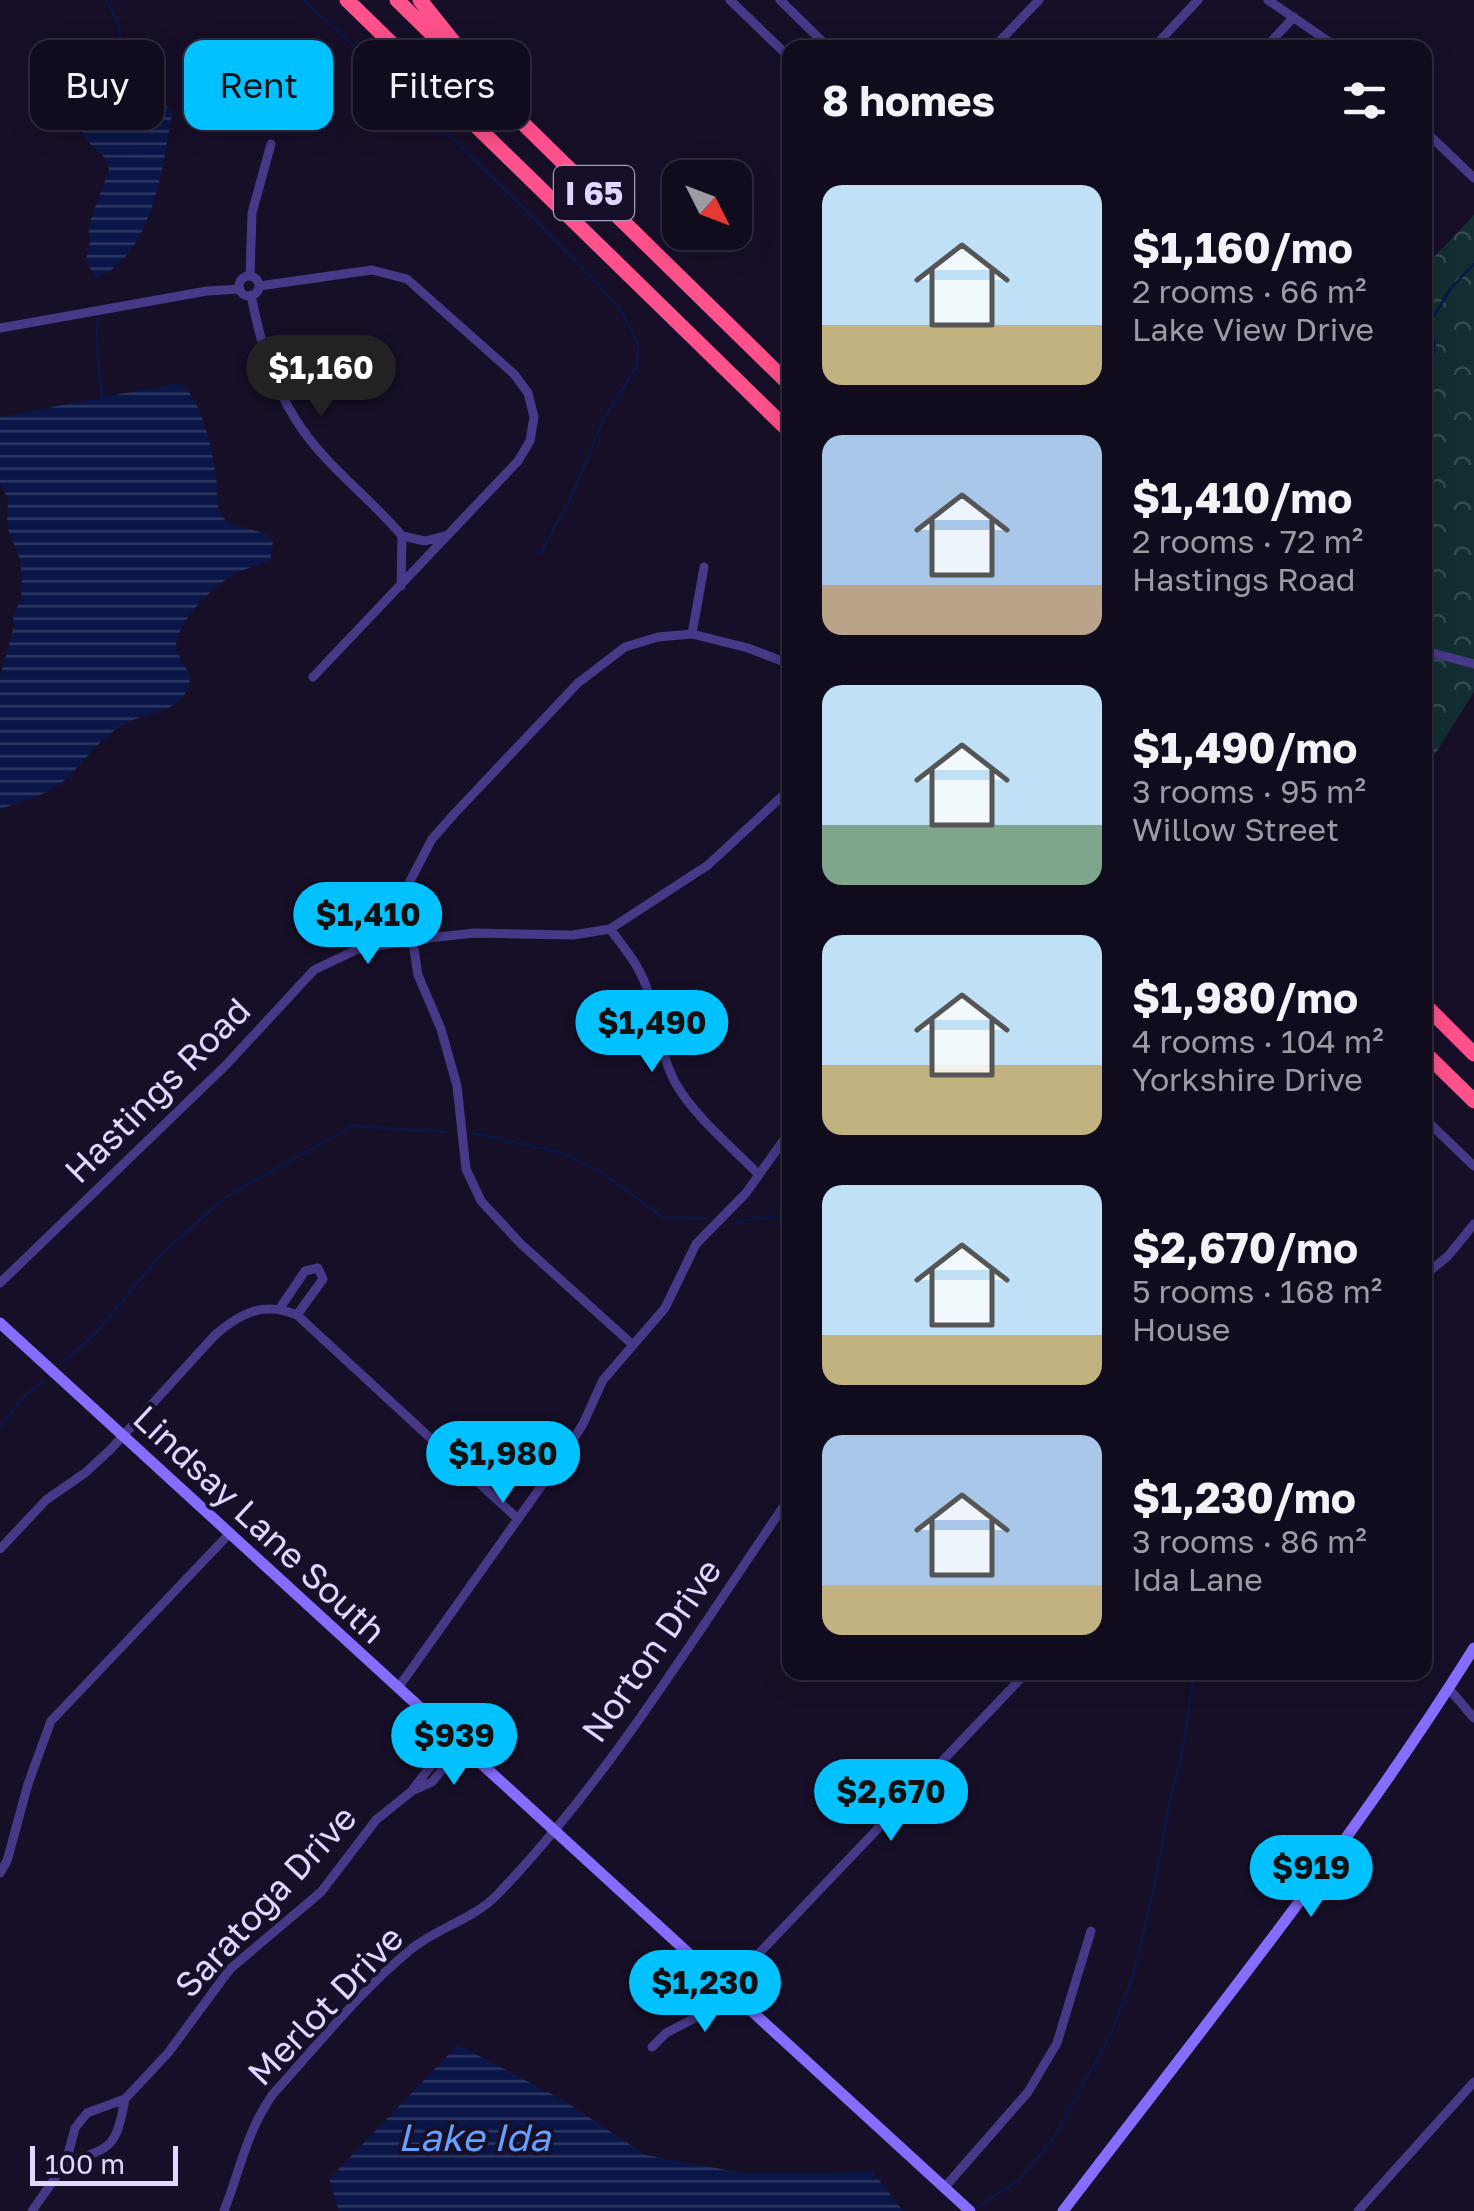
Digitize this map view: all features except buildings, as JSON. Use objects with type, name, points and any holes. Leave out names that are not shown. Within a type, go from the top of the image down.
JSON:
[{"type":"highway","points":[[335,0],[380,34]]},
{"type":"highway","name":"I 65","points":[[347,0],[782,424]]},
{"type":"highway","name":"I 65","points":[[397,0],[438,40]]},
{"type":"highway","points":[[420,0],[452,40]]},
{"type":"highway","name":"I 65","points":[[530,130],[782,378]]},
{"type":"highway","points":[[1432,1012],[1474,1054]]},
{"type":"highway","points":[[1432,1060],[1474,1101]]},
{"type":"street","points":[[730,0],[782,50]]},
{"type":"street","points":[[780,0],[821,40]]},
{"type":"street","points":[[1001,40],[1040,0]]},
{"type":"street","points":[[1160,40],[1198,0]]},
{"type":"street","points":[[1268,0],[1327,40]]},
{"type":"street","points":[[1272,40],[1294,16]]},
{"type":"street","points":[[1432,137],[1474,178]]},
{"type":"street","points":[[250,276],[252,213],[271,144]]},
{"type":"street","points":[[251,295],[259,286],[348,271],[384,272],[406,280],[514,374],[528,393],[534,417],[530,440],[518,461],[313,677]]},
{"type":"street","points":[[250,276],[258,280],[259,286]]},
{"type":"street","points":[[240,289],[242,280],[250,276]]},
{"type":"street","points":[[0,328],[207,291],[240,289],[251,295]]},
{"type":"street","points":[[251,295],[258,335],[270,369],[297,422],[402,536],[424,541],[451,534]]},
{"type":"street","points":[[401,586],[402,536]]},
{"type":"street","points":[[692,634],[704,567]]},
{"type":"street","points":[[633,1345],[521,1244],[481,1201],[466,1169],[457,1086],[442,1029],[418,975],[407,905],[410,882],[432,839],[455,813],[578,683],[624,647],[658,636],[692,634],[782,661]]},
{"type":"street","points":[[1432,653],[1474,664]]},
{"type":"street","name":"Hastings Road","points":[[0,1284],[226,1066],[314,970],[356,950],[411,940],[474,932],[573,935],[610,929],[708,864],[782,795]]},
{"type":"street","points":[[610,929],[632,958],[648,992],[676,1083],[690,1103],[759,1175]]},
{"type":"street","points":[[1432,1126],[1474,1166]]},
{"type":"street","points":[[398,1688],[583,1424],[602,1380],[665,1308],[696,1244],[730,1211],[782,1142]]},
{"type":"street","points":[[1432,1270],[1474,1224]]},
{"type":"street","points":[[280,1308],[304,1271],[318,1268],[323,1279],[296,1316]]},
{"type":"street","points":[[0,1550],[46,1500],[85,1473],[233,1320],[254,1309],[280,1308],[296,1316],[518,1520]]},
{"type":"street","name":"Lindsay Lane South","points":[[0,1323],[970,2211]]},
{"type":"street","name":"Norton Drive","points":[[554,1832],[603,1768],[782,1510]]},
{"type":"street","points":[[0,1873],[51,1721],[230,1533]]},
{"type":"street","points":[[1063,2211],[1307,1891],[1450,1690],[1474,1648]]},
{"type":"street","points":[[652,2047],[666,2033],[695,2018],[726,1988],[1019,1680]]},
{"type":"street","points":[[1450,1690],[1470,1707],[1474,1718]]},
{"type":"street","name":"Saratoga Drive","points":[[32,2211],[66,2162],[76,2128],[87,2113],[125,2099],[168,2052],[230,1969],[321,1892],[376,1820],[412,1791],[432,1782],[462,1746]]},
{"type":"street","name":"Merlot Drive","points":[[224,2211],[245,2146],[274,2094],[395,1962],[422,1940],[465,1919],[494,1898],[554,1832]]},
{"type":"street","points":[[944,2188],[1028,2092],[1057,2043],[1090,1930]]},
{"type":"street","points":[[1358,2211],[1474,2082]]},
{"type":"street","name":"Saratoga Drive","points":[[66,2162],[102,2152],[118,2133],[125,2099]]},
{"type":"green space","points":[[1474,215],[1474,692],[1432,759],[1432,260]]},
{"type":"water","points":[[164,104],[172,111],[159,181],[143,229],[115,267],[96,278],[86,261],[88,228],[109,169],[105,158],[81,130],[164,130]]},
{"type":"water","points":[[179,383],[194,400],[205,426],[220,512],[227,522],[269,535],[273,541],[270,560],[221,583],[185,621],[176,642],[190,680],[181,699],[117,728],[54,788],[0,809],[0,677],[14,626],[13,616],[21,599],[22,578],[20,560],[7,527],[8,499],[0,483],[0,417]]},
{"type":"water","name":"Lake Ida","points":[[458,2045],[561,2099],[646,2155],[748,2174],[873,2172],[903,2211],[339,2211],[329,2179]]},
{"type":"waterway","points":[[106,0],[118,22],[121,40]]},
{"type":"waterway","points":[[303,0],[523,207],[620,309],[638,342],[637,366],[604,418],[571,498],[540,554]]},
{"type":"waterway","points":[[1432,319],[1451,288],[1474,264]]},
{"type":"waterway","points":[[98,318],[96,340],[102,397]]},
{"type":"waterway","points":[[1432,332],[1432,360]]},
{"type":"waterway","points":[[63,1362],[96,1333],[161,1254],[227,1196],[353,1126],[445,1132]]},
{"type":"waterway","points":[[473,1133],[563,1153],[600,1171],[665,1219],[705,1218]]},
{"type":"waterway","points":[[736,1222],[782,1215]]},
{"type":"waterway","points":[[0,1427],[24,1396],[44,1381]]},
{"type":"waterway","points":[[975,2208],[1018,2181],[1052,2140],[1111,2034],[1134,1972],[1154,1889],[1193,1680]]}]
